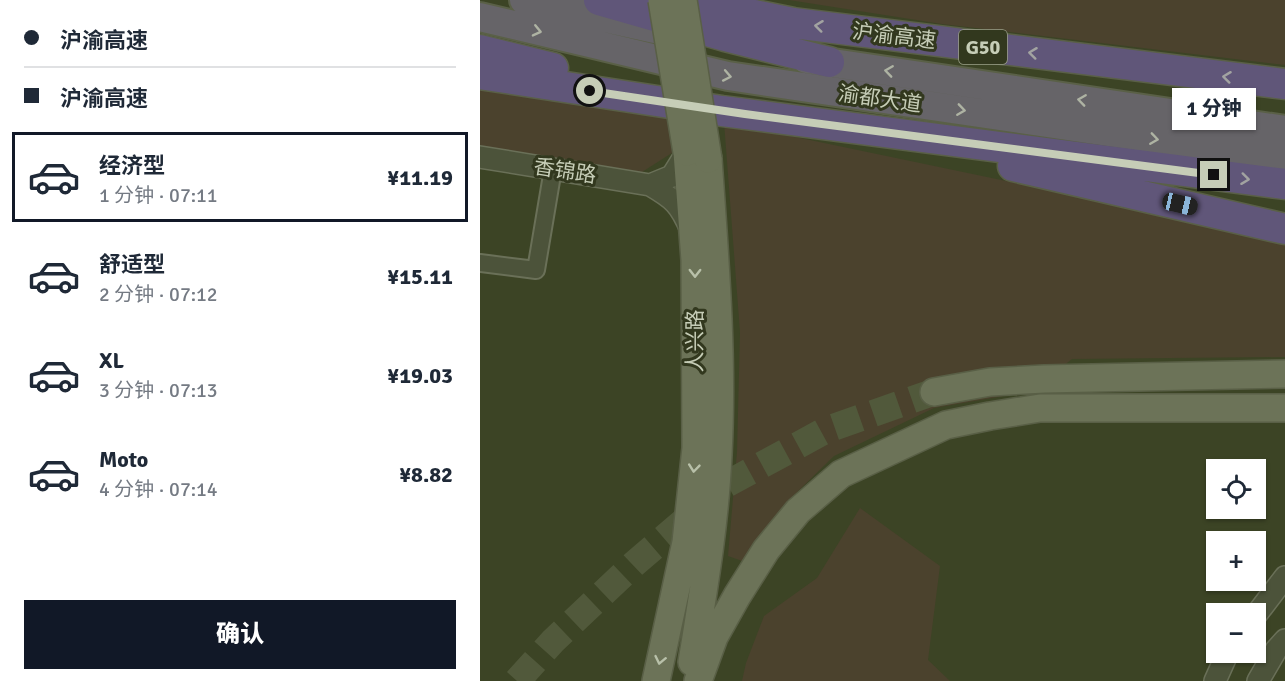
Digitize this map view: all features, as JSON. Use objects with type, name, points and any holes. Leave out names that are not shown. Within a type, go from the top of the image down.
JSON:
[{"type":"highway","name":"渝都大道","points":[[525,0],[749,51],[1285,130]]},
{"type":"highway","points":[[599,0],[725,36],[829,62]]},
{"type":"highway","name":"沪渝高速","points":[[683,0],[793,23],[1285,84]]},
{"type":"highway","name":"渝都大道","points":[[480,17],[728,76],[1285,158]]},
{"type":"highway","points":[[480,50],[722,111]]},
{"type":"highway","points":[[480,74],[722,111],[1285,184]]},
{"type":"highway","points":[[837,126],[1285,229]]},
{"type":"main road","name":"人兴路","points":[[656,681],[686,542],[696,448],[693,233],[698,156],[662,0]]},
{"type":"main road","name":"人兴路","points":[[683,0],[698,156],[719,334],[718,455],[709,558],[689,681]]},
{"type":"main road","points":[[934,392],[990,382],[1044,379],[1285,375]]},
{"type":"main road","points":[[698,681],[714,637],[736,596],[766,550],[798,511],[841,474],[946,425],[1040,408],[1285,408]]},
{"type":"street","points":[[650,185],[672,176],[698,156]]},
{"type":"street","name":"香锦路","points":[[480,157],[650,185]]},
{"type":"street","points":[[480,263],[536,270],[553,169]]},
{"type":"street","points":[[650,185],[671,198],[685,214],[693,233]]},
{"type":"street","points":[[1265,603],[1285,577]]},
{"type":"street","points":[[1258,681],[1276,650],[1285,640]]},
{"type":"street","points":[[1215,681],[1223,663]]},
{"type":"shaded area","points":[[789,0],[1285,0],[1285,65],[942,24]]},
{"type":"shaded area","points":[[480,85],[664,110],[675,151],[642,172],[480,146]]},
{"type":"shaded area","points":[[724,122],[1285,241],[1285,357],[1072,359],[1032,391],[934,408],[834,456],[788,501],[745,562],[728,556],[737,452],[740,332]]},
{"type":"shaded area","points":[[860,508],[940,566],[928,660],[950,681],[742,681],[746,663],[764,616],[817,578]]},
{"type":"tunnel","points":[[517,681],[553,641],[634,564],[727,484],[826,430],[934,392]]},
{"type":"route","points":[[590,91],[745,114],[1214,175]]}]
